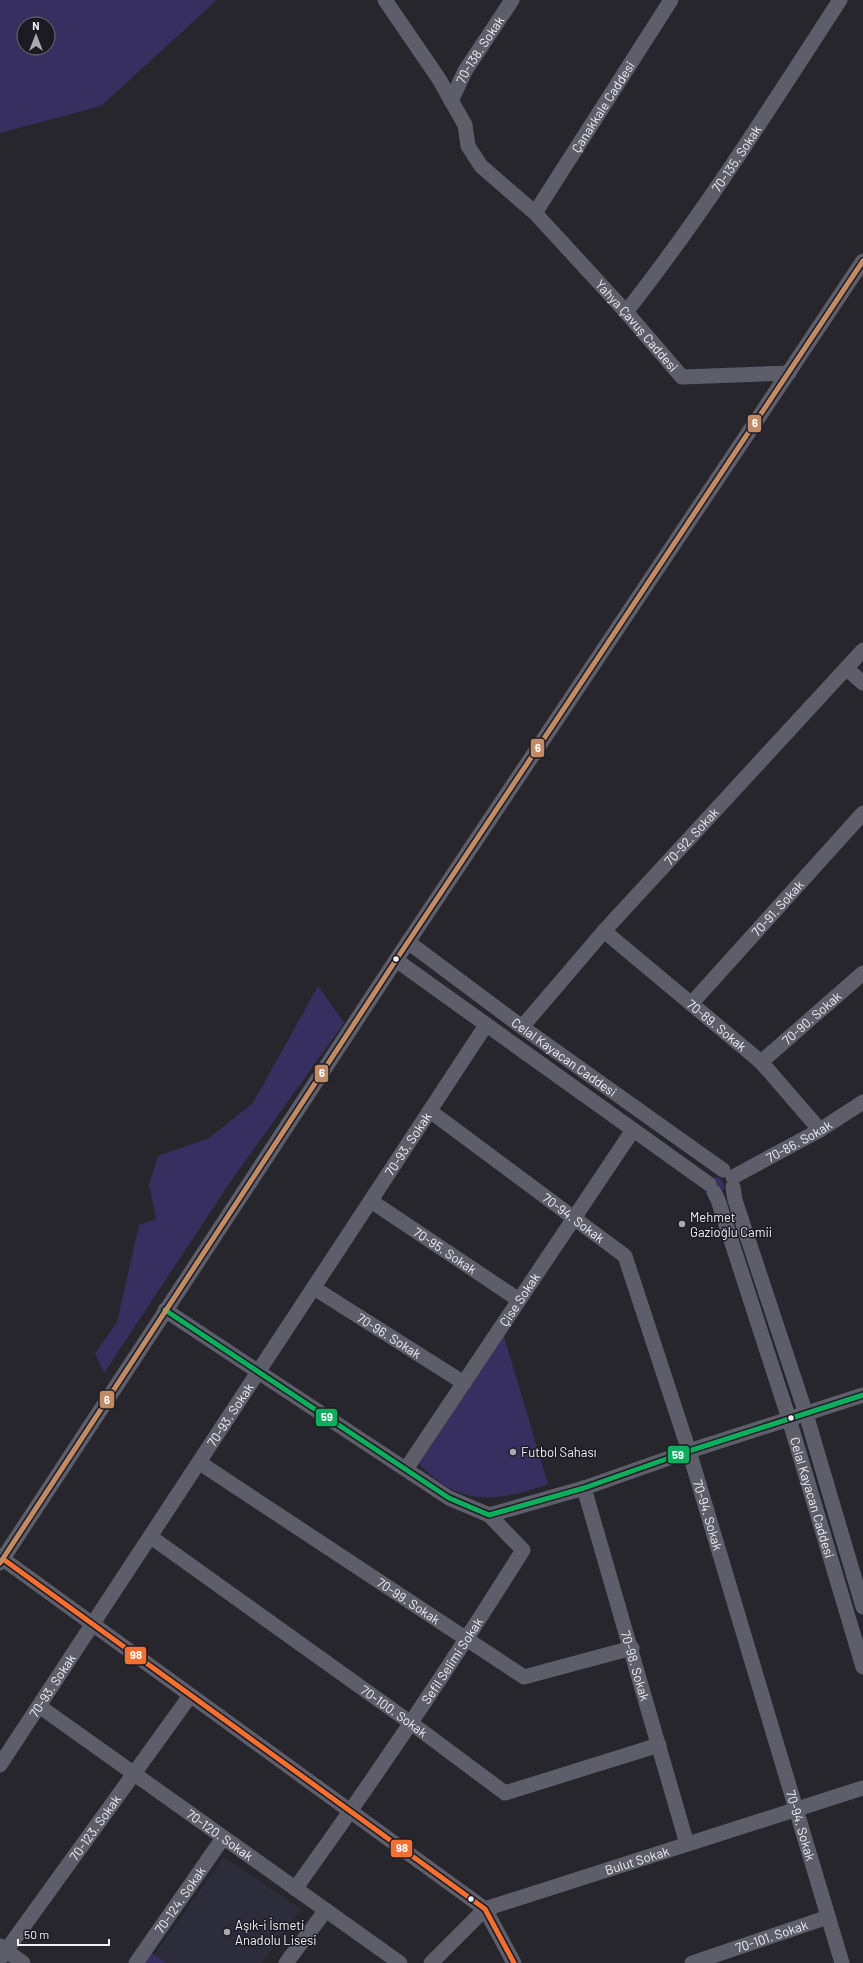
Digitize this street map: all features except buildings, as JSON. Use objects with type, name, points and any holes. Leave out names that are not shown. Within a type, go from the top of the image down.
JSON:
[{"type":"street","name":"Yahya Çavuş Caddesi","points":[[385,0],[439,79],[465,125],[468,146],[481,166],[535,213],[626,312],[682,377],[789,373]]},
{"type":"street","name":"70-138. Sokak","points":[[451,101],[465,71],[512,0]]},
{"type":"street","name":"Çanakkale Caddesi","points":[[535,213],[671,0]]},
{"type":"street","name":"70-135. Sokak","points":[[626,312],[672,253],[840,0]]},
{"type":"street","points":[[514,1963],[485,1909],[2,1561],[165,1310],[396,960],[863,261]]},
{"type":"street","name":"70-92. Sokak","points":[[522,1027],[604,931],[863,650]]},
{"type":"street","points":[[846,669],[863,683]]},
{"type":"street","name":"70-91. Sokak","points":[[691,1004],[863,813]]},
{"type":"street","name":"70-89. Sokak","points":[[604,931],[760,1062],[820,1130]]},
{"type":"street","name":"Celal Kayacan Caddesi","points":[[408,942],[730,1178],[735,1200],[806,1414],[863,1607]]},
{"type":"street","name":"Celal Kayacan Caddesi","points":[[396,960],[633,1130],[711,1188],[718,1200],[789,1419],[863,1667]]},
{"type":"street","name":"70-90. Sokak","points":[[760,1062],[863,973]]},
{"type":"street","name":"70-93. Sokak","points":[[0,1765],[151,1538],[486,1025]]},
{"type":"street","name":"70-86. Sokak","points":[[730,1178],[820,1130],[863,1102]]},
{"type":"street","name":"70-94. Sokak","points":[[430,1111],[625,1256],[689,1451],[795,1810],[842,1963]]},
{"type":"street","name":"Çise Sokak","points":[[406,1469],[633,1130]]},
{"type":"street","points":[[716,1171],[730,1178],[726,1194],[720,1195],[711,1188],[711,1175],[716,1171]]},
{"type":"street","name":"70-95. Sokak","points":[[371,1201],[519,1300]]},
{"type":"street","name":"70-96. Sokak","points":[[314,1288],[464,1383]]},
{"type":"street","points":[[165,1310],[449,1498],[489,1515],[584,1488],[689,1451],[863,1395]]},
{"type":"street","name":"70-99. Sokak","points":[[200,1462],[524,1677],[632,1648]]},
{"type":"street","name":"70-98. Sokak","points":[[584,1488],[632,1648],[687,1844]]},
{"type":"street","name":"Sefil Selimi Sokak","points":[[295,1888],[350,1812],[411,1723],[467,1640],[524,1550],[489,1515]]},
{"type":"street","name":"70-100. Sokak","points":[[151,1538],[411,1723],[505,1793],[659,1745]]},
{"type":"street","name":"70-123. Sokak","points":[[2,1952],[190,1696]]},
{"type":"street","name":"70-120. Sokak","points":[[39,1706],[400,1963]]},
{"type":"street","name":"Bulut Sokak","points":[[430,1963],[485,1909],[863,1788]]},
{"type":"street","name":"70-124. Sokak","points":[[136,1963],[223,1838]]},
{"type":"street","points":[[286,1963],[326,1910]]},
{"type":"street","name":"70-101. Sokak","points":[[692,1963],[828,1917]]},
{"type":"street","points":[[2,1952],[23,1963]]},
{"type":"shaded area","points":[[0,0],[217,0],[101,106],[0,133]]},
{"type":"shaded area","points":[[318,986],[344,1023],[233,1178],[104,1373],[95,1354],[117,1322],[139,1225],[156,1219],[149,1185],[158,1156],[209,1138],[253,1103]]},
{"type":"shaded area","points":[[714,1177],[721,1178],[725,1189],[722,1191],[718,1190]]},
{"type":"shaded area","points":[[503,1333],[548,1484],[511,1495],[494,1497],[478,1497],[463,1494],[448,1487],[433,1477],[417,1462]]},
{"type":"shaded area","name":"Aşık-i İsmeti Anadolu Lisesi","points":[[224,1857],[301,1909],[262,1963],[166,1963],[154,1955]]},
{"type":"shaded area","points":[[149,1951],[166,1963],[141,1963]]},
{"type":"transit line","name":"6","points":[[0,1563],[396,960],[863,261]]},
{"type":"transit line","name":"59","points":[[165,1310],[449,1498],[489,1515],[584,1488],[689,1451],[863,1395]]},
{"type":"transit line","name":"98","points":[[3,1559],[485,1909],[514,1963]]},
{"type":"place","name":"Mehmet Gazioğlu Camii","points":[[682,1224]]},
{"type":"place","name":"Futbol Sahası","points":[[513,1452]]},
{"type":"place","name":"Aşık-i İsmeti Anadolu Lisesi","points":[[227,1932]]}]
